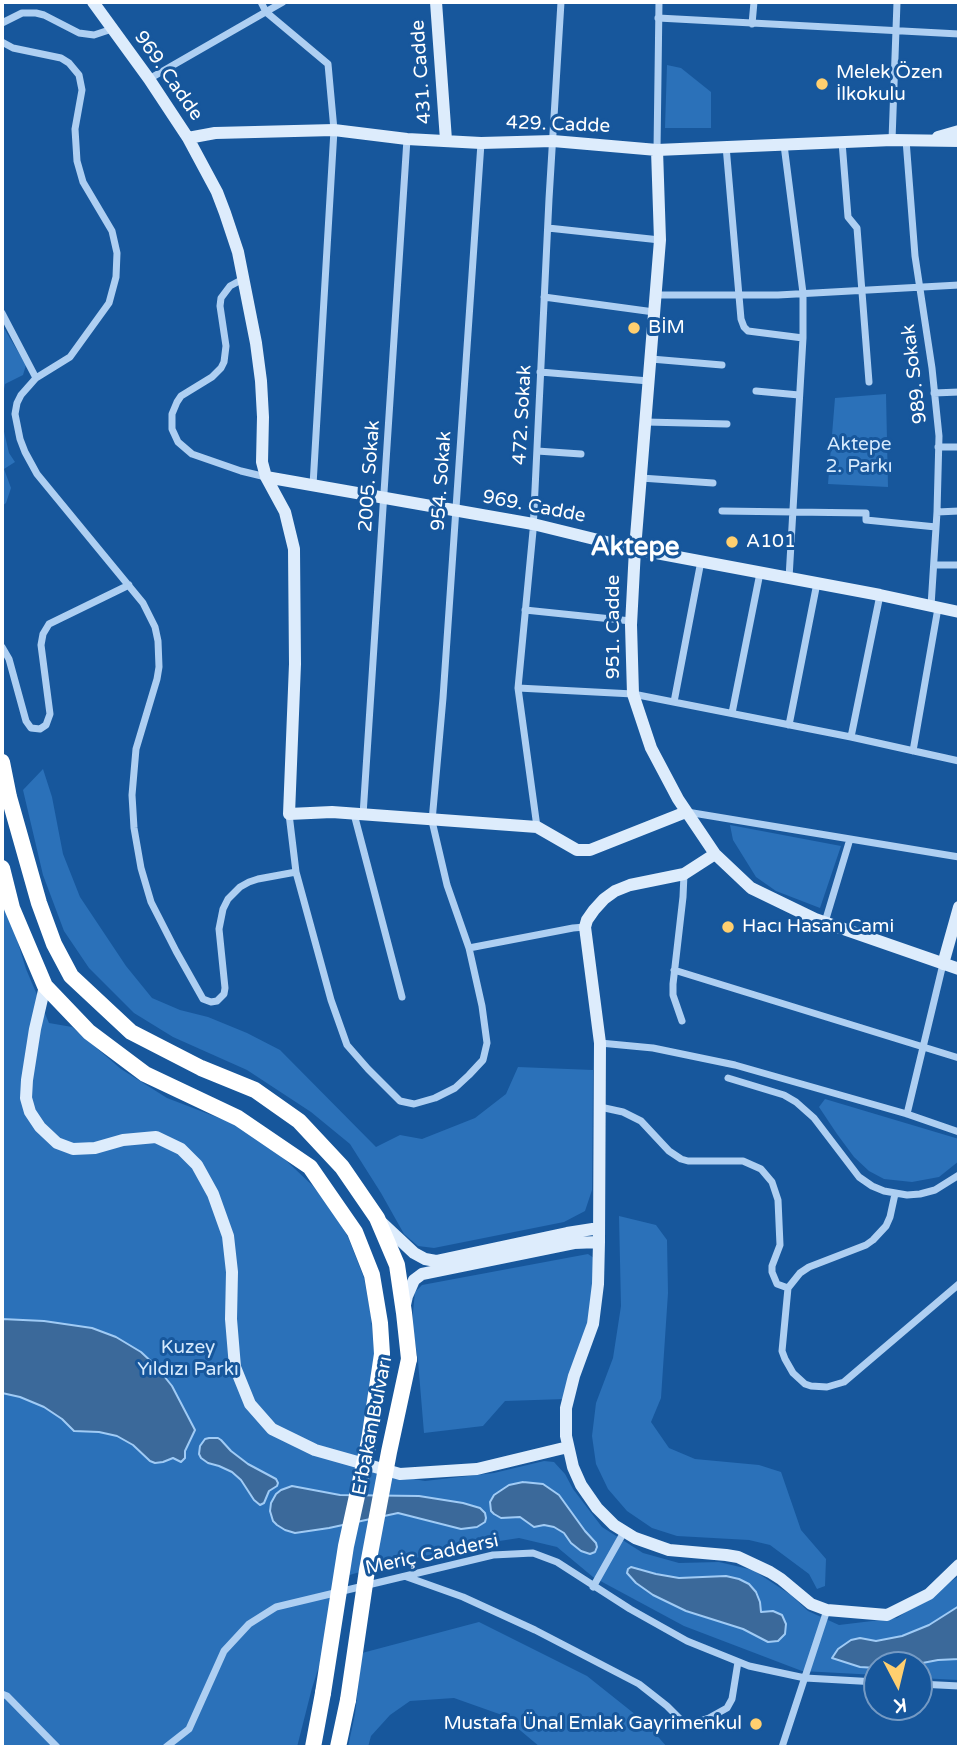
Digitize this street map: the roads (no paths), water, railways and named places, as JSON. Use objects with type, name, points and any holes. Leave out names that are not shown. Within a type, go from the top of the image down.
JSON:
[{"type":"highway","name":"Erbakan Bulvarı","points":[[2,762],[9,797],[39,903],[54,944],[71,976],[131,1032],[201,1068],[255,1090],[299,1121],[342,1167],[377,1218],[397,1265],[409,1359],[367,1570],[348,1700],[338,1747]]},
{"type":"highway","points":[[2,868],[12,908],[45,986]]},
{"type":"highway","name":"Erbakan Bulvarı","points":[[45,986],[89,1032],[145,1074],[238,1118],[310,1167],[355,1232],[372,1275],[382,1354],[369,1441],[346,1546],[313,1747]]},
{"type":"street","name":"969. Cadde","points":[[93,2],[188,138],[225,213],[238,252],[256,343],[263,417],[262,462],[266,477],[533,524],[635,549],[959,612]]},
{"type":"street","points":[[261,2],[267,12],[328,64],[334,130],[313,485]]},
{"type":"street","points":[[149,79],[283,2]]},
{"type":"street","name":"431. Cadde","points":[[436,2],[446,140]]},
{"type":"street","name":"472. Sokak","points":[[537,828],[518,688],[533,524],[561,2]]},
{"type":"street","points":[[657,150],[659,2]]},
{"type":"street","points":[[752,24],[754,2]]},
{"type":"street","name":"989. Sokak","points":[[897,2],[899,140],[934,393],[938,447],[935,607],[913,751]]},
{"type":"street","points":[[2,23],[22,13],[36,13],[86,35],[112,29]]},
{"type":"street","points":[[658,18],[959,34]]},
{"type":"street","points":[[2,42],[13,48],[61,58],[79,75],[82,90],[75,129],[77,161],[83,182],[112,231],[117,253],[116,277],[108,303],[70,357],[36,378],[21,395],[15,414],[20,439],[37,474],[129,586],[150,615],[155,627],[159,654],[157,679],[138,738],[134,763],[132,812],[138,856],[151,902],[203,999],[211,1002],[217,1001],[224,994],[225,988],[219,929],[228,899],[248,882],[296,872],[289,814],[295,664],[294,549],[285,512],[266,477],[192,454],[178,442],[171,422],[174,408],[181,396],[212,377],[225,362],[221,298],[230,286],[243,279]]},
{"type":"street","name":"429. Cadde","points":[[188,138],[215,133],[334,130],[407,139],[481,143],[553,141],[657,150],[928,140]]},
{"type":"street","points":[[928,140],[959,131]]},
{"type":"street","name":"2005. Sokak","points":[[402,997],[358,815],[384,498],[407,139]]},
{"type":"street","points":[[928,140],[959,141]]},
{"type":"street","points":[[842,142],[848,217],[857,228],[869,382]]},
{"type":"street","name":"954. Sokak","points":[[296,872],[331,1000],[347,1045],[400,1101],[414,1104],[435,1098],[454,1088],[483,1060],[486,1043],[482,1006],[469,948],[447,886],[432,821],[443,698],[481,143]]},
{"type":"street","points":[[785,145],[803,293],[803,338],[789,578]]},
{"type":"street","points":[[726,146],[741,319],[744,327],[748,331],[803,338]]},
{"type":"street","name":"951. Cadde","points":[[657,150],[660,240],[657,295],[631,621],[633,694],[650,748],[678,799],[715,855],[751,888],[825,922],[959,969]]},
{"type":"street","points":[[548,228],[660,240]]},
{"type":"street","points":[[657,295],[740,296],[959,285]]},
{"type":"street","points":[[544,297],[655,313]]},
{"type":"street","points":[[2,313],[36,378]]},
{"type":"street","points":[[651,359],[722,365]]},
{"type":"street","points":[[540,372],[649,381]]},
{"type":"street","points":[[756,391],[799,395]]},
{"type":"street","points":[[934,393],[959,392]]},
{"type":"street","points":[[646,422],[727,424]]},
{"type":"street","points":[[938,447],[959,447]]},
{"type":"street","points":[[537,451],[581,454]]},
{"type":"street","points":[[641,478],[713,483]]},
{"type":"street","points":[[722,510],[866,513],[866,520],[936,527]]},
{"type":"street","points":[[937,512],[959,511]]},
{"type":"street","points":[[674,702],[701,561]]},
{"type":"street","points":[[934,565],[959,565]]},
{"type":"street","points":[[732,713],[760,573]]},
{"type":"street","points":[[789,725],[817,583]]},
{"type":"street","points":[[2,647],[9,659],[26,721],[31,728],[40,729],[46,725],[50,714],[41,645],[49,624],[129,586]]},
{"type":"street","points":[[851,737],[880,595]]},
{"type":"street","points":[[525,610],[631,621]]},
{"type":"street","points":[[518,688],[633,694],[959,761]]},
{"type":"street","points":[[289,814],[332,813],[537,828],[577,850],[590,850],[686,812],[959,858]]},
{"type":"street","points":[[825,922],[850,839]]},
{"type":"street","points":[[715,855],[684,874],[630,885],[615,891],[594,910],[585,927],[600,1044],[599,1242],[596,1307],[566,1408],[568,1447],[573,1466],[586,1494],[605,1517],[624,1532],[645,1543],[669,1550],[738,1557],[781,1579],[811,1604],[827,1610],[887,1615],[929,1594],[959,1566]]},
{"type":"street","points":[[682,1021],[673,995],[684,874]]},
{"type":"street","points":[[907,1114],[959,907]]},
{"type":"street","points":[[469,948],[585,927]]},
{"type":"street","points":[[674,970],[959,1058]]},
{"type":"street","points":[[45,986],[27,1080],[26,1098],[30,1112],[57,1143],[73,1149],[95,1148],[123,1140],[156,1137],[181,1149],[197,1165],[213,1194],[228,1236],[235,1367],[250,1404],[272,1429],[316,1450],[400,1474],[477,1469],[568,1447]]},
{"type":"street","points":[[600,1044],[653,1048],[708,1058],[907,1114],[959,1132]]},
{"type":"street","points":[[728,1078],[784,1095],[796,1102],[814,1118],[859,1177],[872,1186],[895,1194],[920,1194],[934,1190],[959,1175]]},
{"type":"street","points":[[600,1107],[623,1112],[641,1121],[669,1151],[681,1159],[743,1161],[761,1169],[772,1182],[778,1200],[780,1245],[772,1272],[777,1284],[788,1288]]},
{"type":"street","points":[[895,1194],[886,1226],[873,1240],[816,1263],[800,1273],[788,1288],[782,1351],[793,1373],[805,1384],[818,1387],[844,1382],[959,1284]]},
{"type":"street","points":[[377,1218],[414,1253],[436,1261],[599,1228]]},
{"type":"street","points":[[404,1313],[414,1280],[422,1274],[574,1243],[599,1242]]},
{"type":"street","points":[[593,1587],[624,1532]]},
{"type":"street","name":"Meriç Caddersi","points":[[166,1747],[189,1728],[224,1651],[249,1624],[276,1607],[493,1555],[533,1553],[557,1562],[593,1587],[687,1641],[748,1666],[804,1678],[863,1681]]},
{"type":"street","points":[[405,1576],[463,1597],[639,1684],[683,1721],[694,1723],[727,1707],[732,1699],[738,1662]]},
{"type":"street","points":[[782,1747],[827,1610]]},
{"type":"street","points":[[933,1685],[959,1686]]},
{"type":"street","points":[[2,1694],[57,1747]]},
{"type":"place","name":"Melek Özen İlkokulu","points":[[822,84]]},
{"type":"place","name":"BİM","points":[[634,328]]},
{"type":"place","name":"A101","points":[[732,542]]},
{"type":"place","name":"Hacı Hasan Cami","points":[[728,927]]},
{"type":"place","name":"Mustafa Ünal Emlak Gayrimenkul","points":[[756,1724]]},
{"type":"district","name":"Aktepe","points":[[635,548]]},
{"type":"park label","name":"Aktepe 2. Parkı","points":[[859,456]]},
{"type":"park label","name":"Kuzey Yıldızı Parkı","points":[[188,1359]]}]
